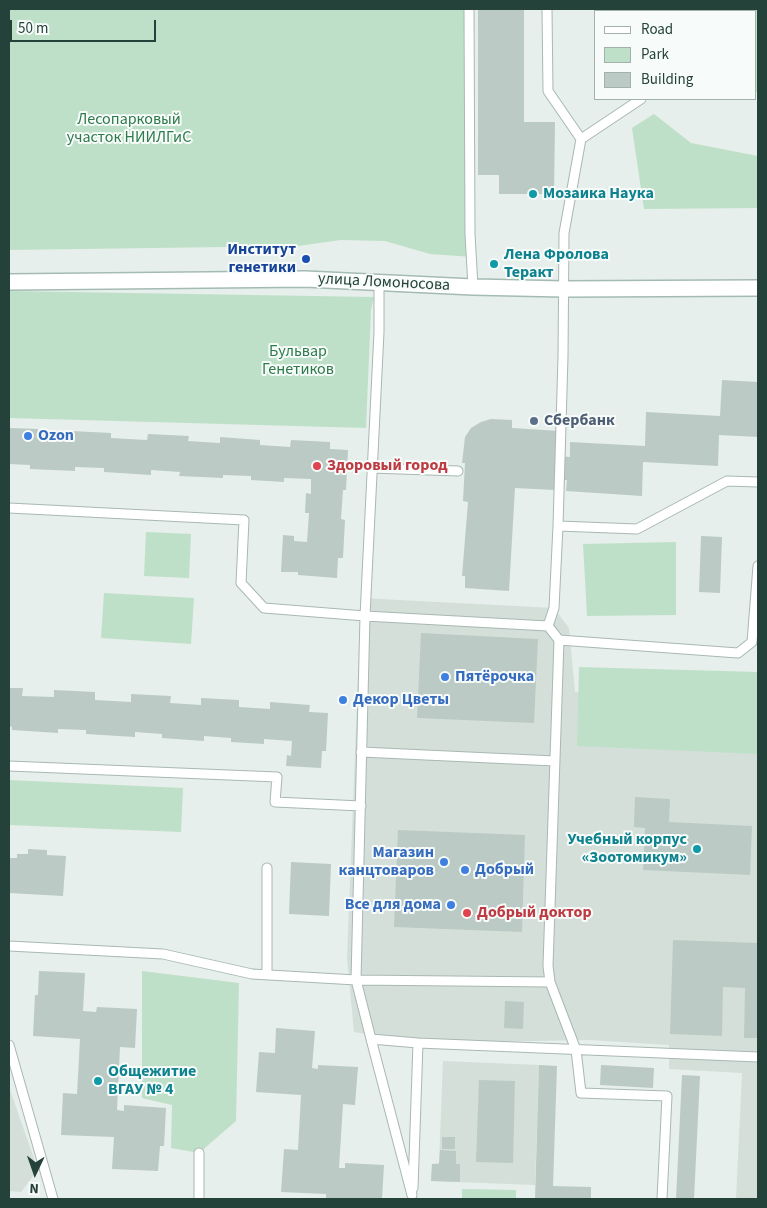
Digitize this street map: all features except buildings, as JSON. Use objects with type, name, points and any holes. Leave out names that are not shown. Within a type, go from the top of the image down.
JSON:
[{"type":"main road","name":"улица Ломоносова","points":[[9,282],[305,279],[473,287],[564,289],[758,288]]},
{"type":"lane","points":[[469,9],[470,234],[473,287]]},
{"type":"lane","points":[[547,9],[548,91],[581,139],[564,233],[558,526],[554,608],[548,626]]},
{"type":"lane","points":[[581,139],[640,100]]},
{"type":"lane","points":[[379,283],[380,332],[364,616],[356,980],[412,1197]]},
{"type":"lane","points":[[372,468],[458,472]]},
{"type":"lane","points":[[558,526],[637,529],[728,481],[758,482]]},
{"type":"lane","points":[[9,508],[244,520],[241,583],[264,608],[364,616],[548,626],[559,640],[548,966],[550,982],[576,1050],[581,1093],[667,1096],[662,1199]]},
{"type":"lane","points":[[559,640],[738,653],[752,642],[758,566]]},
{"type":"lane","points":[[361,752],[555,761]]},
{"type":"lane","points":[[9,766],[277,777],[275,802],[361,806]]},
{"type":"lane","points":[[267,868],[267,974]]},
{"type":"lane","points":[[9,946],[163,954],[252,974],[356,980],[550,982]]},
{"type":"lane","points":[[371,1039],[418,1043],[758,1057]]},
{"type":"lane","points":[[412,1197],[415,1159],[418,1043]]},
{"type":"lane","points":[[9,1045],[53,1199]]},
{"type":"lane","points":[[199,1199],[200,1153]]},
{"type":"shaded area","points":[[361,598],[554,608],[569,628],[575,692],[758,699],[758,1199],[736,1199],[742,1073],[669,1069],[669,1045],[589,1040],[418,1043],[354,1032],[347,958]]},
{"type":"shaded area","points":[[443,1061],[539,1065],[535,1185],[431,1181],[432,1164],[439,1163]]},
{"type":"shaded area","points":[[9,1087],[38,1170],[21,1192],[9,1191]]},
{"type":"green space","name":"Лесопарковый участок НИИЛГиС","points":[[9,9],[474,9],[473,257],[430,254],[385,241],[341,240],[298,246],[9,250]]},
{"type":"green space","points":[[758,9],[758,93],[757,10],[637,10]]},
{"type":"green space","points":[[654,114],[691,143],[758,156],[758,208],[644,209],[632,128]]},
{"type":"green space","name":"Бульвар Генетиков","points":[[9,291],[374,297],[371,310],[366,428],[9,418]]},
{"type":"green space","points":[[146,532],[191,534],[189,578],[144,576]]},
{"type":"green space","points":[[676,542],[676,615],[587,616],[583,544]]},
{"type":"green space","points":[[104,593],[194,598],[191,644],[101,638]]},
{"type":"green space","points":[[579,667],[758,672],[758,754],[577,746]]},
{"type":"green space","points":[[9,780],[183,788],[181,832],[9,825]]},
{"type":"green space","points":[[142,971],[239,983],[236,1121],[199,1153],[171,1148],[172,1105],[142,1098]]},
{"type":"green space","points":[[462,1189],[516,1190],[516,1199],[462,1199]]},
{"type":"place","name":"Мозаика Наука","points":[[533,194]]},
{"type":"place","name":"Институт генетики","points":[[306,259]]},
{"type":"place","name":"Лена Фролова Теракт","points":[[494,264]]},
{"type":"place","name":"Сбербанк","points":[[534,421]]},
{"type":"place","name":"Ozon","points":[[28,436]]},
{"type":"place","name":"Здоровый город","points":[[317,466]]},
{"type":"place","name":"Пятёрочка","points":[[445,677]]},
{"type":"place","name":"Декор Цветы","points":[[343,700]]},
{"type":"place","name":"Учебный корпус «Зоотомикум»","points":[[697,849]]},
{"type":"place","name":"Магазин канцтоваров","points":[[444,862]]},
{"type":"place","name":"Добрый","points":[[465,870]]},
{"type":"place","name":"Все для дома","points":[[451,905]]},
{"type":"place","name":"Добрый доктор","points":[[467,913]]},
{"type":"place","name":"Общежитие ВГАУ № 4","points":[[98,1081]]}]
